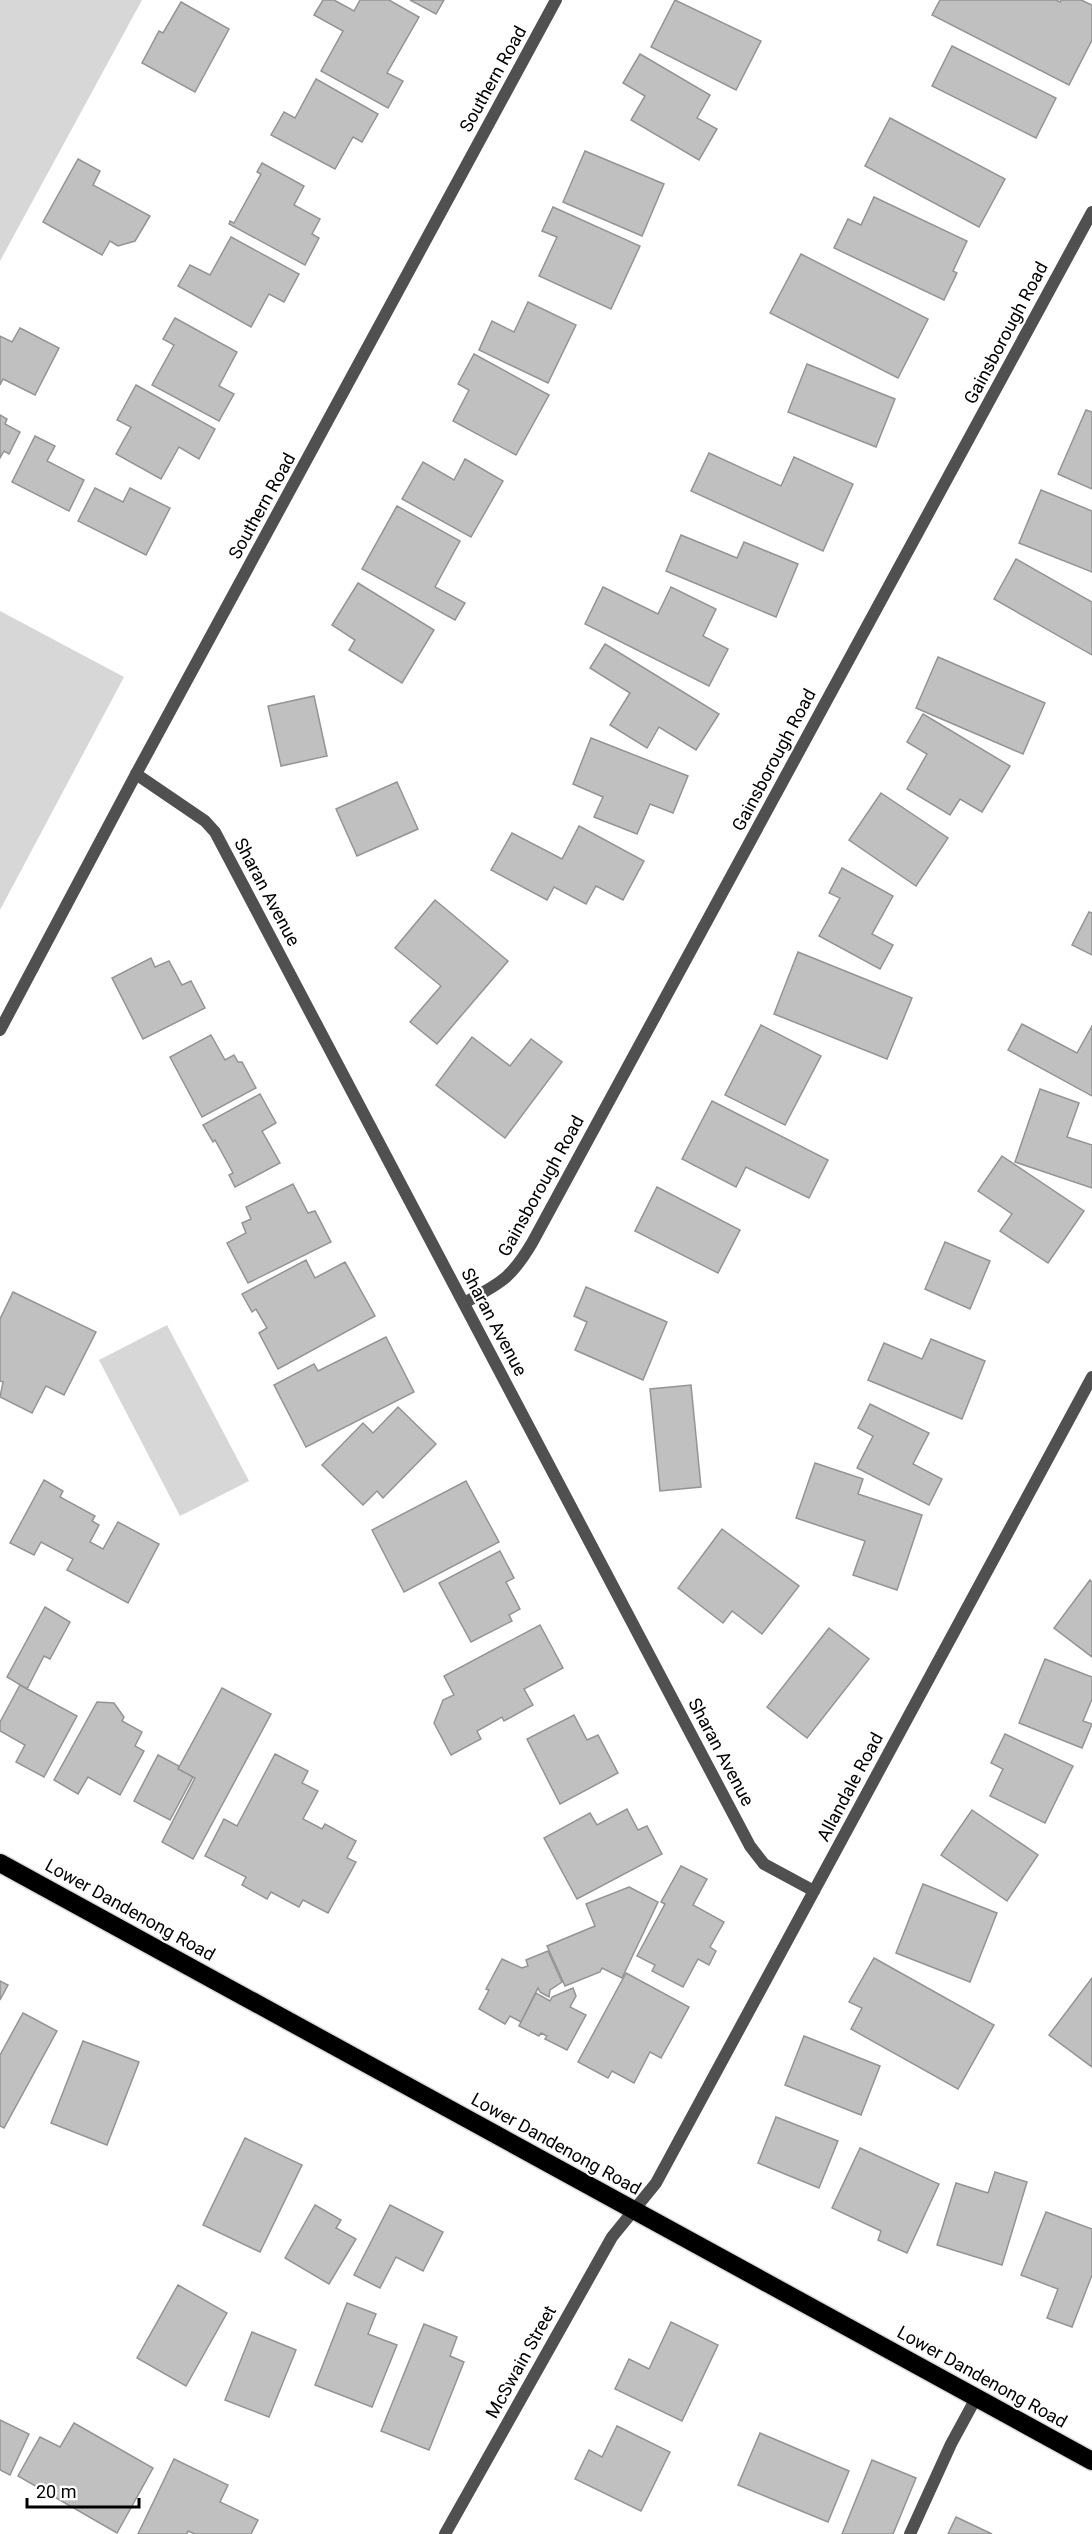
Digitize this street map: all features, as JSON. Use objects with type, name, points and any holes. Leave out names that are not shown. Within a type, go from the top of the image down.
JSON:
[{"type":"highway","name":"Lower Dandenong Road","points":[[0,1863],[1092,2461]]},
{"type":"street","name":"Southern Road","points":[[0,1030],[136,774],[556,0]]},
{"type":"street","name":"Gainsborough Road","points":[[464,1303],[498,1285],[512,1274],[532,1243],[1092,212]]},
{"type":"street","name":"Sharan Avenue","points":[[136,774],[192,812],[215,832],[750,1846],[764,1864],[814,1891]]},
{"type":"street","name":"Allandale Road","points":[[634,2211],[656,2183],[1092,1377]]},
{"type":"street","name":"McSwain Street","points":[[445,2534],[612,2237],[634,2211]]},
{"type":"street","points":[[910,2534],[951,2444],[975,2398]]},
{"type":"shaded area","points":[[0,0],[142,0],[0,261]]},
{"type":"shaded area","points":[[0,611],[124,677],[0,910]]},
{"type":"shaded area","points":[[167,1325],[249,1481],[180,1516],[99,1360]]},
{"type":"building","points":[[323,0],[334,0],[354,11],[360,0],[389,0],[419,17],[387,73],[403,81],[388,108],[321,71],[343,31],[314,15]]},
{"type":"building","points":[[410,0],[444,0],[436,14]]},
{"type":"building","points":[[675,0],[761,41],[736,90],[651,47]]},
{"type":"building","points":[[940,0],[1056,0],[1060,2],[1061,0],[1081,0],[1092,5],[1092,40],[1069,85],[932,15]]},
{"type":"building","points":[[181,2],[229,29],[195,92],[142,63],[159,31],[163,33]]},
{"type":"building","points":[[952,46],[1056,98],[1036,138],[932,86]]},
{"type":"building","points":[[640,54],[710,95],[697,118],[717,129],[699,160],[631,120],[645,96],[623,83]]},
{"type":"building","points":[[316,79],[378,114],[362,142],[353,137],[335,169],[271,135],[284,112],[295,118]]},
{"type":"building","points":[[890,118],[1005,179],[979,227],[865,166]]},
{"type":"building","points":[[585,151],[664,184],[642,236],[563,202]]},
{"type":"building","points":[[78,159],[100,171],[93,185],[150,216],[135,241],[118,246],[110,241],[102,255],[43,222]]},
{"type":"building","points":[[262,163],[304,186],[294,205],[320,219],[312,234],[319,238],[305,265],[229,224],[230,221],[234,223],[261,174],[257,172]]},
{"type":"building","points":[[874,197],[967,241],[953,271],[957,273],[944,300],[834,248],[848,219],[861,225]]},
{"type":"building","points":[[553,207],[640,246],[611,309],[539,276],[557,237],[542,231]]},
{"type":"building","points":[[231,237],[299,274],[284,302],[269,294],[251,327],[178,286],[190,265],[210,275]]},
{"type":"building","points":[[801,254],[928,319],[898,378],[770,313]]},
{"type":"building","points":[[528,302],[576,325],[548,383],[479,350],[492,321],[514,332]]},
{"type":"building","points":[[175,318],[237,352],[219,386],[234,394],[219,421],[152,385],[174,345],[163,339]]},
{"type":"building","points":[[20,328],[59,348],[35,395],[3,379],[0,385],[0,336],[12,342]]},
{"type":"building","points":[[474,354],[549,395],[516,455],[453,421],[469,390],[458,384]]},
{"type":"building","points":[[807,364],[895,399],[876,447],[788,412]]},
{"type":"building","points":[[136,385],[215,429],[199,459],[179,447],[161,479],[116,454],[131,427],[117,420]]},
{"type":"building","points":[[1086,410],[1092,412],[1092,489],[1058,474]]},
{"type":"building","points":[[0,415],[7,419],[5,424],[20,432],[9,454],[4,451],[0,458]]},
{"type":"building","points":[[35,436],[55,446],[47,461],[84,480],[69,511],[12,482]]},
{"type":"building","points":[[709,453],[781,486],[794,457],[853,484],[823,551],[691,491]]},
{"type":"building","points":[[465,459],[503,481],[471,537],[402,499],[423,462],[454,480]]},
{"type":"building","points":[[95,488],[123,502],[130,488],[170,508],[146,555],[78,521]]},
{"type":"building","points":[[1041,490],[1092,511],[1092,572],[1019,543]]},
{"type":"building","points":[[397,506],[460,541],[435,587],[465,603],[455,620],[362,569]]},
{"type":"building","points":[[681,535],[737,558],[744,542],[798,564],[776,617],[666,571]]},
{"type":"building","points":[[1016,559],[1092,602],[1092,655],[994,599]]},
{"type":"building","points":[[358,583],[434,630],[402,683],[349,650],[355,640],[332,625]]},
{"type":"building","points":[[603,587],[658,614],[671,587],[716,609],[703,636],[728,649],[709,686],[585,624]]},
{"type":"building","points":[[605,644],[719,714],[696,750],[659,727],[647,748],[610,725],[630,693],[590,668]]},
{"type":"building","points":[[938,657],[1045,703],[1023,754],[916,708]]},
{"type":"building","points":[[314,696],[327,756],[281,766],[268,706]]},
{"type":"building","points":[[923,714],[1010,766],[982,812],[960,799],[950,815],[907,789],[927,754],[907,742]]},
{"type":"building","points":[[591,738],[688,776],[673,813],[650,804],[637,834],[594,817],[603,797],[573,784]]},
{"type":"building","points":[[397,782],[418,829],[357,856],[336,809]]},
{"type":"building","points":[[881,793],[948,838],[916,886],[849,840]]},
{"type":"building","points":[[579,826],[644,861],[623,900],[596,886],[586,904],[554,887],[547,900],[491,870],[512,833],[562,859]]},
{"type":"building","points":[[842,868],[893,896],[872,934],[893,945],[880,969],[819,936],[840,898],[829,893]]},
{"type":"building","points":[[435,900],[508,961],[437,1044],[410,1022],[441,986],[395,948]]},
{"type":"building","points":[[1089,912],[1092,913],[1092,955],[1072,945]]},
{"type":"building","points":[[798,952],[912,998],[887,1059],[774,1014]]},
{"type":"building","points":[[151,958],[155,967],[169,961],[182,985],[191,981],[205,1008],[143,1039],[112,978]]},
{"type":"building","points":[[1022,1024],[1077,1053],[1092,1026],[1092,1096],[1008,1050]]},
{"type":"building","points":[[761,1025],[821,1056],[785,1125],[725,1095]]},
{"type":"building","points":[[211,1035],[225,1060],[234,1055],[238,1062],[242,1062],[256,1088],[202,1117],[170,1057]]},
{"type":"building","points":[[472,1037],[510,1066],[531,1039],[562,1062],[505,1138],[436,1085]]},
{"type":"building","points":[[1040,1089],[1079,1103],[1067,1137],[1092,1145],[1092,1188],[1015,1162]]},
{"type":"building","points":[[260,1094],[276,1123],[262,1131],[280,1163],[235,1187],[229,1175],[233,1173],[215,1140],[213,1142],[203,1125]]},
{"type":"building","points":[[712,1101],[828,1160],[809,1198],[746,1167],[736,1187],[682,1159]]},
{"type":"building","points":[[1002,1156],[1084,1211],[1048,1263],[1000,1231],[1012,1214],[978,1191]]},
{"type":"building","points":[[293,1184],[308,1213],[315,1211],[331,1242],[248,1283],[227,1243],[246,1233],[242,1223],[251,1219],[246,1207]]},
{"type":"building","points":[[657,1187],[740,1230],[718,1273],[635,1231]]},
{"type":"building","points":[[945,1242],[990,1261],[970,1309],[925,1289]]},
{"type":"building","points":[[306,1260],[315,1278],[345,1262],[375,1316],[278,1369],[259,1333],[267,1328],[256,1309],[252,1312],[242,1294]]},
{"type":"building","points":[[586,1287],[667,1322],[643,1380],[575,1350],[587,1322],[574,1316]]},
{"type":"building","points":[[13,1292],[96,1332],[64,1395],[46,1386],[32,1413],[0,1397],[3,1382],[0,1381],[0,1319]]},
{"type":"building","points":[[386,1337],[414,1392],[306,1447],[274,1385],[314,1364],[318,1371]]},
{"type":"building","points":[[931,1339],[985,1361],[962,1419],[868,1380],[884,1343],[922,1359]]},
{"type":"building","points":[[691,1385],[701,1487],[660,1491],[650,1389]]},
{"type":"building","points":[[870,1404],[929,1433],[913,1464],[942,1479],[929,1505],[857,1468],[873,1436],[858,1428]]},
{"type":"building","points":[[398,1407],[436,1444],[383,1498],[377,1491],[363,1505],[322,1465],[363,1423],[373,1433]]},
{"type":"building","points":[[815,1463],[863,1479],[858,1494],[922,1515],[897,1590],[853,1575],[865,1541],[796,1518]]},
{"type":"building","points":[[44,1480],[63,1491],[60,1497],[95,1516],[92,1521],[99,1525],[90,1542],[103,1549],[118,1522],[159,1544],[128,1603],[67,1570],[73,1559],[41,1542],[34,1555],[10,1543]]},
{"type":"building","points":[[466,1481],[499,1542],[404,1592],[372,1530]]},
{"type":"building","points":[[722,1529],[799,1586],[762,1634],[732,1611],[723,1623],[678,1588]]},
{"type":"building","points":[[500,1551],[514,1578],[506,1582],[520,1609],[509,1615],[512,1621],[471,1642],[439,1583]]},
{"type":"building","points":[[1090,1580],[1092,1582],[1092,1657],[1054,1628]]},
{"type":"building","points":[[45,1607],[70,1622],[50,1659],[44,1656],[27,1689],[7,1677]]},
{"type":"building","points":[[540,1625],[563,1668],[524,1689],[533,1705],[504,1721],[502,1717],[477,1731],[481,1739],[451,1755],[434,1723],[443,1700],[454,1695],[444,1676]]},
{"type":"building","points":[[829,1628],[869,1659],[807,1738],[767,1707]]},
{"type":"building","points":[[1045,1659],[1092,1677],[1092,1699],[1083,1721],[1092,1724],[1082,1748],[1019,1723]]},
{"type":"building","points":[[20,1685],[77,1716],[44,1777],[16,1762],[25,1745],[0,1731],[0,1722]]},
{"type":"building","points":[[222,1688],[271,1714],[193,1859],[162,1842],[195,1778],[178,1769]]},
{"type":"building","points":[[97,1702],[114,1703],[124,1717],[122,1721],[142,1732],[135,1746],[144,1751],[120,1795],[88,1777],[78,1794],[54,1780]]},
{"type":"building","points":[[574,1715],[587,1740],[598,1735],[618,1773],[560,1804],[527,1739]]},
{"type":"building","points":[[1005,1734],[1073,1766],[1045,1823],[990,1796],[1003,1769],[991,1763]]},
{"type":"building","points":[[275,1754],[308,1771],[302,1783],[318,1791],[303,1819],[322,1829],[325,1824],[356,1841],[347,1858],[356,1862],[328,1913],[303,1900],[299,1907],[271,1892],[267,1899],[242,1885],[246,1877],[205,1856],[224,1819],[237,1826]]},
{"type":"building","points":[[158,1755],[179,1766],[178,1769],[193,1777],[170,1820],[134,1801]]},
{"type":"building","points":[[627,1809],[638,1830],[647,1826],[662,1854],[577,1899],[544,1838],[590,1813],[597,1825]]},
{"type":"building","points":[[972,1810],[1038,1855],[1007,1901],[941,1855]]},
{"type":"building","points":[[681,1866],[707,1879],[693,1905],[724,1922],[710,1947],[716,1951],[709,1965],[698,1959],[683,1987],[652,1971],[655,1965],[637,1956],[665,1904],[661,1902]]},
{"type":"building","points":[[923,1884],[997,1913],[970,1982],[896,1953]]},
{"type":"building","points":[[629,1887],[658,1902],[622,1978],[602,1968],[600,1972],[565,1986],[547,1946],[595,1926],[586,1904]]},
{"type":"building","points":[[548,1951],[562,1982],[550,1990],[549,1997],[540,1992],[538,1988],[521,2022],[510,2016],[505,2024],[479,2009],[489,1990],[486,1989],[502,1959],[522,1968],[528,1966],[526,1960]]},
{"type":"building","points":[[874,1958],[994,2025],[958,2089],[851,2029],[862,2008],[849,2002]]},
{"type":"building","points":[[626,1973],[689,2007],[661,2058],[650,2052],[634,2083],[612,2071],[608,2078],[578,2062]]},
{"type":"building","points":[[1092,1978],[1092,2067],[1049,2035]]},
{"type":"building","points":[[0,1981],[8,1985],[0,2000]]},
{"type":"building","points":[[573,1988],[576,1996],[570,2007],[586,2015],[567,2050],[545,2039],[547,2036],[541,2033],[539,2036],[519,2026],[536,1993],[550,2001],[552,1997]]},
{"type":"building","points":[[23,2013],[57,2031],[4,2128],[0,2126],[0,2055]]},
{"type":"building","points":[[804,2036],[880,2066],[861,2115],[785,2085]]},
{"type":"building","points":[[83,2041],[139,2062],[107,2145],[51,2123]]},
{"type":"building","points":[[776,2117],[838,2141],[819,2188],[758,2163]]},
{"type":"building","points":[[245,2138],[302,2165],[260,2252],[203,2225]]},
{"type":"building","points":[[860,2148],[939,2184],[907,2253],[878,2240],[881,2231],[832,2208]]},
{"type":"building","points":[[995,2172],[1027,2182],[1002,2265],[937,2245],[956,2183],[988,2193]]},
{"type":"building","points":[[315,2205],[341,2220],[336,2228],[356,2239],[329,2284],[285,2258]]},
{"type":"building","points":[[390,2205],[443,2232],[423,2271],[396,2257],[380,2288],[354,2275]]},
{"type":"building","points":[[1046,2212],[1092,2229],[1092,2275],[1072,2327],[1047,2318],[1058,2289],[1021,2275]]},
{"type":"building","points":[[178,2285],[227,2313],[186,2386],[137,2358]]},
{"type":"building","points":[[347,2303],[376,2314],[368,2334],[397,2345],[372,2407],[315,2385]]},
{"type":"building","points":[[671,2322],[718,2345],[682,2421],[615,2389],[629,2359],[649,2369]]},
{"type":"building","points":[[424,2324],[457,2337],[450,2356],[464,2362],[429,2450],[381,2431]]},
{"type":"building","points":[[252,2332],[296,2350],[269,2417],[225,2400]]},
{"type":"building","points":[[0,2420],[29,2434],[10,2475],[0,2470]]},
{"type":"building","points":[[74,2423],[153,2468],[117,2533],[18,2476],[40,2437],[60,2447]]},
{"type":"building","points":[[617,2426],[670,2452],[641,2511],[575,2479],[589,2450],[602,2457]]},
{"type":"building","points":[[760,2433],[849,2471],[828,2522],[738,2485]]},
{"type":"building","points":[[174,2459],[228,2485],[220,2502],[258,2520],[251,2534],[195,2534],[188,2531],[187,2534],[138,2534]]},
{"type":"building","points":[[872,2460],[916,2478],[893,2534],[842,2534]]},
{"type":"building","points":[[956,2517],[992,2534],[948,2534]]}]
